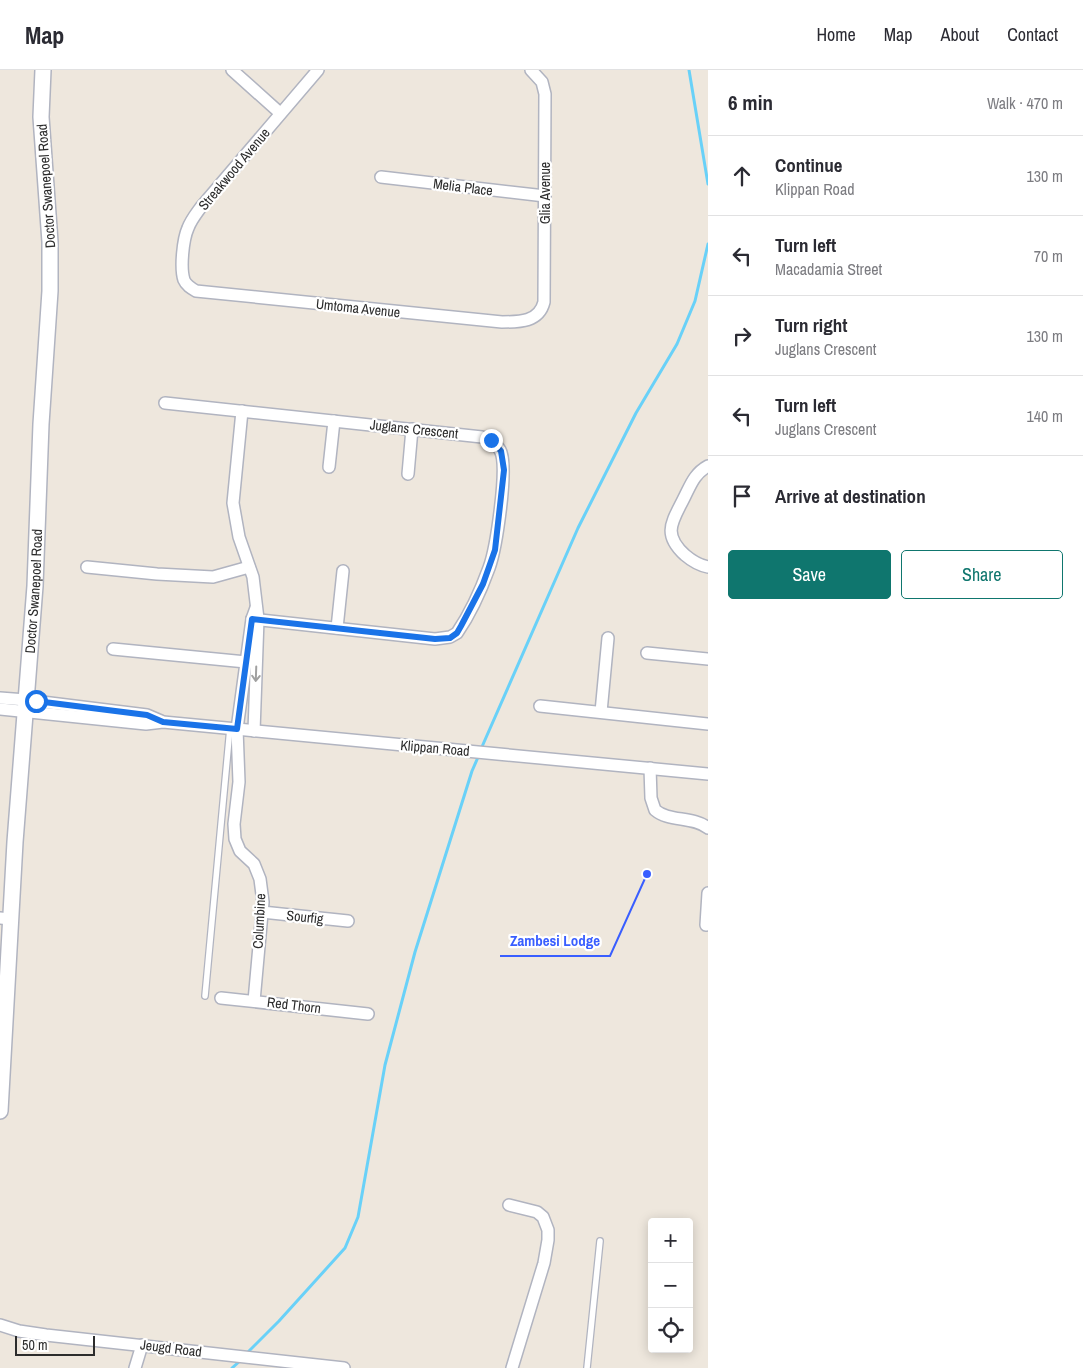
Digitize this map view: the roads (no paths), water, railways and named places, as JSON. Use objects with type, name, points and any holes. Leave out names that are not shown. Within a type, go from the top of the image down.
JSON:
[{"type":"main road","name":"Doctor Swanepoel Road","points":[[0,987],[21,705],[45,323],[46,240],[38,135],[38,70]]},
{"type":"main road","name":"Doctor Swanepoel Road","points":[[21,705],[35,586],[41,424],[50,282],[50,242],[42,117],[43,70]]},
{"type":"main road","name":"Doctor Swanepoel Road","points":[[0,1111],[5,918]]},
{"type":"street","points":[[232,70],[280,113]]},
{"type":"street","name":"Streakwood Avenue","points":[[185,282],[183,272],[184,243],[192,219],[318,70]]},
{"type":"street","name":"Glia Avenue","points":[[531,70],[542,82],[545,94],[544,302],[540,312],[535,317]]},
{"type":"street","name":"Melia Place","points":[[382,178],[545,196]]},
{"type":"street","name":"Umtoma Avenue","points":[[185,282],[196,291],[203,293],[502,322],[516,322],[535,317]]},
{"type":"street","name":"Juglans Crescent","points":[[165,403],[482,437],[491,440],[501,451],[504,470],[495,550],[490,567],[461,626],[457,633],[450,638],[435,639],[337,628],[256,615]]},
{"type":"street","points":[[242,411],[233,503],[239,537],[256,591],[254,731]]},
{"type":"street","points":[[329,467],[334,421]]},
{"type":"street","points":[[408,474],[412,429]]},
{"type":"street","points":[[708,466],[696,475],[676,515],[671,532],[675,546],[692,562],[708,567]]},
{"type":"street","points":[[87,567],[213,577],[249,567]]},
{"type":"street","points":[[337,628],[343,571]]},
{"type":"street","name":"Columbine","points":[[254,1001],[263,902],[260,879],[254,864],[240,850],[235,840],[234,824],[239,782],[234,729],[256,615]]},
{"type":"street","points":[[601,712],[608,638]]},
{"type":"street","points":[[113,649],[246,662]]},
{"type":"street","points":[[647,653],[708,659]]},
{"type":"street","name":"Klippan Road","points":[[0,698],[21,705],[147,715],[163,722],[708,774]]},
{"type":"street","name":"Klippan Road","points":[[0,709],[21,705]]},
{"type":"street","points":[[540,706],[708,724]]},
{"type":"street","points":[[650,768],[651,798],[655,810],[664,815],[703,824],[708,828]]},
{"type":"street","points":[[706,925],[708,893]]},
{"type":"street","name":"Sourfig","points":[[262,912],[348,921]]},
{"type":"street","name":"Red Thorn","points":[[221,998],[368,1014]]},
{"type":"street","points":[[509,1206],[537,1212],[546,1222],[548,1240],[544,1263],[512,1368]]},
{"type":"street","name":"Jeugd Road","points":[[0,1325],[20,1331],[46,1335],[236,1356],[292,1365],[344,1368]]},
{"type":"street","points":[[135,1368],[142,1345]]},
{"type":"lane","points":[[205,996],[234,729]]},
{"type":"lane","points":[[587,1368],[600,1241]]},
{"type":"waterway","points":[[689,70],[708,184]]},
{"type":"waterway","points":[[481,749],[578,528],[636,413],[677,344],[695,301],[708,244]]},
{"type":"waterway","points":[[247,1353],[279,1321],[345,1248],[358,1217],[385,1065],[415,952],[472,771],[479,755]]},
{"type":"waterway","points":[[232,1368],[241,1360]]},
{"type":"place","name":"Zambesi Lodge","points":[[647,874]]}]
